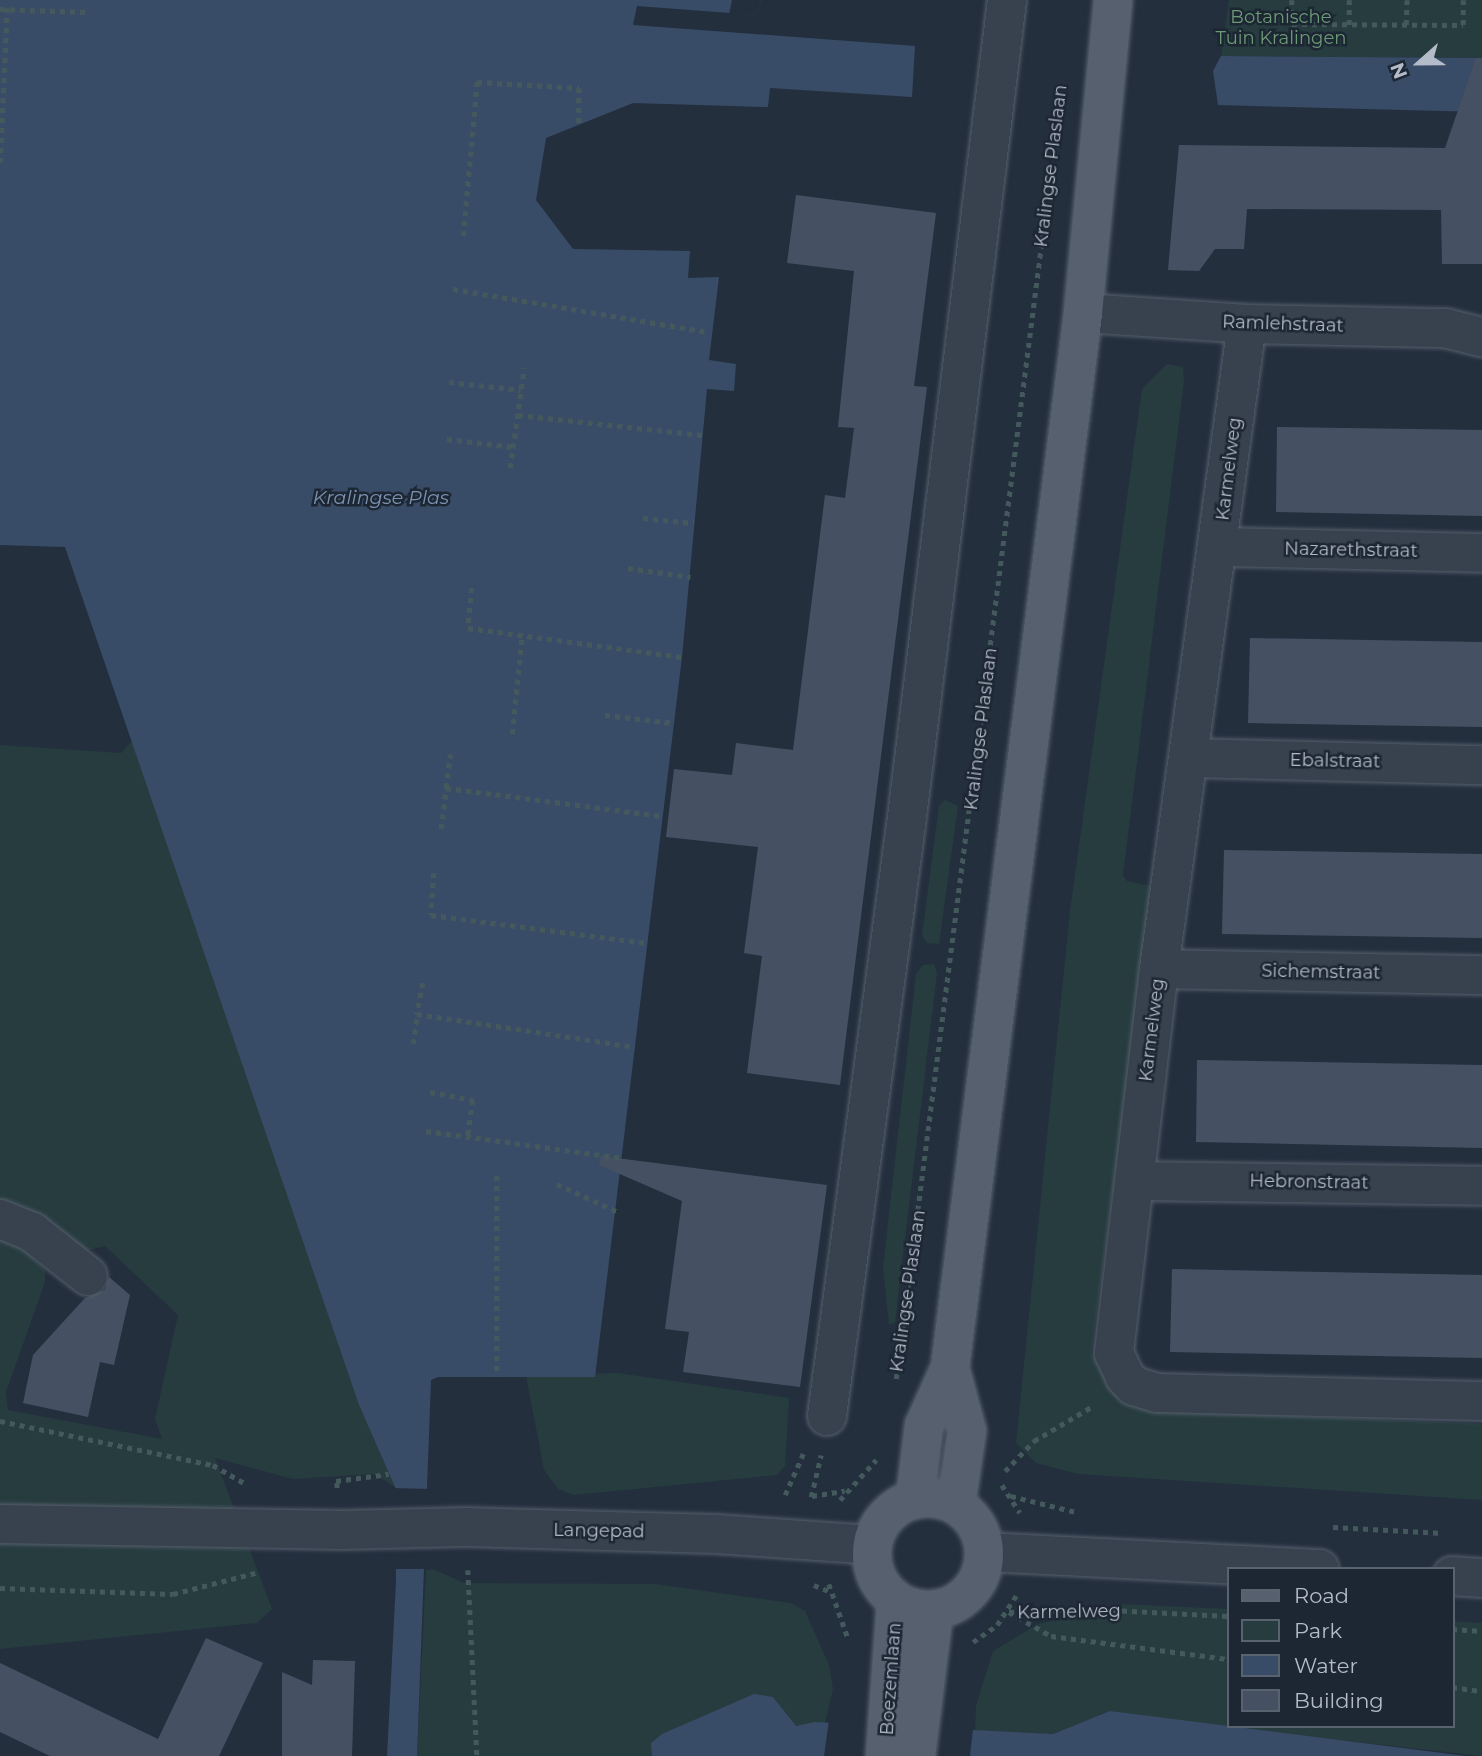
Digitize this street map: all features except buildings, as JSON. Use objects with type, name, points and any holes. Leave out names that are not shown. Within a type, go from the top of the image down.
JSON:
[{"type":"main road","points":[[915,1499],[924,1426],[950,1368],[1083,313],[1113,0]]},
{"type":"main road","points":[[950,1368],[967,1431],[956,1505]]},
{"type":"main road","points":[[936,1498],[956,1505],[977,1525],[985,1552],[979,1580],[960,1601],[934,1611],[896,1601],[876,1577],[872,1545],[886,1516],[915,1499],[936,1498]]},
{"type":"main road","name":"Boezemlaan","points":[[896,1601],[916,1756]]},
{"type":"main road","name":"Boezemlaan","points":[[885,1756],[908,1698],[934,1611]]},
{"type":"street","points":[[827,1416],[907,817],[1007,0]]},
{"type":"street","name":"Ramlehstraat","points":[[1083,313],[1247,324],[1445,328],[1482,337]]},
{"type":"street","name":"Karmelweg","points":[[1132,1382],[1114,1353],[1159,969],[1220,547],[1247,324]]},
{"type":"street","name":"Nazarethstraat","points":[[1220,547],[1482,553]]},
{"type":"street","name":"Ebalstraat","points":[[1188,758],[1482,765]]},
{"type":"street","name":"Sichemstraat","points":[[1159,969],[1482,975]]},
{"type":"street","name":"Hebronstraat","points":[[1135,1181],[1482,1186]]},
{"type":"street","points":[[0,1219],[32,1232],[88,1276]]},
{"type":"street","points":[[1132,1382],[1157,1393],[1482,1401]]},
{"type":"street","name":"Langepad","points":[[0,1524],[380,1530],[450,1528],[728,1534],[872,1545]]},
{"type":"street","points":[[985,1552],[1281,1567]]},
{"type":"street","points":[[1454,1576],[1482,1578]]},
{"type":"path","points":[[1292,0],[1292,24],[1349,25],[1463,25],[1463,0]]},
{"type":"path","points":[[1349,0],[1349,25]]},
{"type":"path","points":[[1406,0],[1406,25]]},
{"type":"path","points":[[0,163],[7,8]]},
{"type":"path","points":[[0,9],[87,12]]},
{"type":"path","points":[[463,236],[477,82],[579,88],[579,127]]},
{"type":"path","name":"Kralingse Plaslaan","points":[[895,1387],[1052,159]]},
{"type":"path","points":[[453,289],[707,332]]},
{"type":"path","points":[[510,468],[524,368]]},
{"type":"path","points":[[449,383],[521,390]]},
{"type":"path","points":[[518,415],[702,435]]},
{"type":"path","points":[[447,439],[513,447]]},
{"type":"path","points":[[643,517],[694,523]]},
{"type":"path","points":[[628,568],[690,577]]},
{"type":"path","points":[[472,587],[468,628],[682,657]]},
{"type":"path","points":[[512,734],[522,635]]},
{"type":"path","points":[[605,715],[674,723]]},
{"type":"path","points":[[441,829],[450,754]]},
{"type":"path","points":[[446,788],[663,816]]},
{"type":"path","points":[[434,873],[431,915],[648,943]]},
{"type":"path","points":[[413,1044],[423,983]]},
{"type":"path","points":[[417,1014],[635,1047]]},
{"type":"path","points":[[430,1092],[473,1100],[468,1136]]},
{"type":"path","points":[[426,1131],[621,1158]]},
{"type":"path","points":[[497,1176],[497,1376]]},
{"type":"path","points":[[558,1184],[620,1213]]},
{"type":"path","points":[[998,1479],[1034,1441],[1132,1382]]},
{"type":"path","points":[[782,1500],[813,1433],[827,1416]]},
{"type":"path","points":[[0,1421],[213,1465],[258,1491]]},
{"type":"path","points":[[846,1491],[881,1456]]},
{"type":"path","points":[[335,1481],[389,1474]]},
{"type":"path","points":[[450,1528],[477,1756]]},
{"type":"path","points":[[0,1588],[173,1594],[234,1581],[264,1569]]},
{"type":"path","points":[[829,1591],[848,1635]]},
{"type":"path","name":"Karmelweg","points":[[1226,1616],[1092,1609],[1009,1612],[1051,1636],[1226,1659]]},
{"type":"path","points":[[1454,1629],[1482,1631]]},
{"type":"path","points":[[1454,1687],[1482,1691]]},
{"type":"green space","name":"Botanische Tuin Kralingen","points":[[1229,0],[1482,0],[1482,58],[1221,56]]},
{"type":"green space","points":[[1167,364],[1183,367],[1184,381],[1123,875],[1127,881],[1151,886],[1153,892],[1091,1353],[1122,1399],[1148,1410],[1482,1424],[1482,1500],[1078,1474],[1036,1463],[1016,1443],[1070,911],[1142,389]]},
{"type":"green space","points":[[133,740],[359,1405],[395,1487],[375,1474],[293,1479],[215,1458],[272,1609],[257,1623],[0,1649],[0,1226],[45,1270],[45,1282],[6,1392],[8,1410],[162,1439],[155,1419],[178,1315],[105,1246],[80,1252],[0,1210],[0,745],[121,753]]},
{"type":"green space","points":[[945,800],[958,806],[939,944],[927,943],[922,935],[939,806]]},
{"type":"green space","points":[[934,964],[937,973],[895,1322],[889,1325],[883,1267],[916,974],[923,965]]},
{"type":"green space","points":[[618,1373],[789,1398],[785,1466],[777,1475],[574,1495],[558,1489],[544,1470],[526,1376]]},
{"type":"green space","points":[[433,1569],[464,1583],[655,1584],[791,1603],[805,1611],[829,1665],[833,1689],[825,1723],[795,1726],[773,1697],[652,1743],[652,1756],[417,1756],[426,1570]]},
{"type":"green space","points":[[1122,1604],[1226,1609],[1226,1727],[1110,1711],[1053,1734],[975,1733],[976,1706],[993,1651],[1038,1624]]},
{"type":"green space","points":[[1454,1621],[1482,1623],[1482,1756],[1232,1728],[1454,1728]]},
{"type":"water","name":"Kralingse Plas","points":[[0,0],[761,0],[757,15],[637,6],[633,25],[915,46],[912,97],[770,88],[768,107],[633,103],[546,138],[536,200],[573,249],[690,251],[688,278],[719,277],[709,360],[736,364],[734,391],[707,389],[682,657],[595,1377],[438,1377],[431,1380],[417,1756],[387,1756],[396,1582],[395,1487],[359,1405],[65,547],[0,545]]},
{"type":"water","points":[[1221,56],[1482,58],[1482,112],[1218,105],[1213,71]]},
{"type":"water","points":[[754,1694],[773,1697],[796,1726],[815,1722],[1053,1734],[1110,1711],[1226,1726],[1226,1728],[1244,1728],[1466,1756],[652,1756],[651,1743],[662,1734]]},
{"type":"pier","points":[[732,0],[761,0],[757,15],[729,14]]},
{"type":"pier","points":[[391,1488],[433,1489],[429,1569],[392,1569]]},
{"type":"pier","points":[[829,1720],[973,1729],[970,1756],[824,1756]]}]
